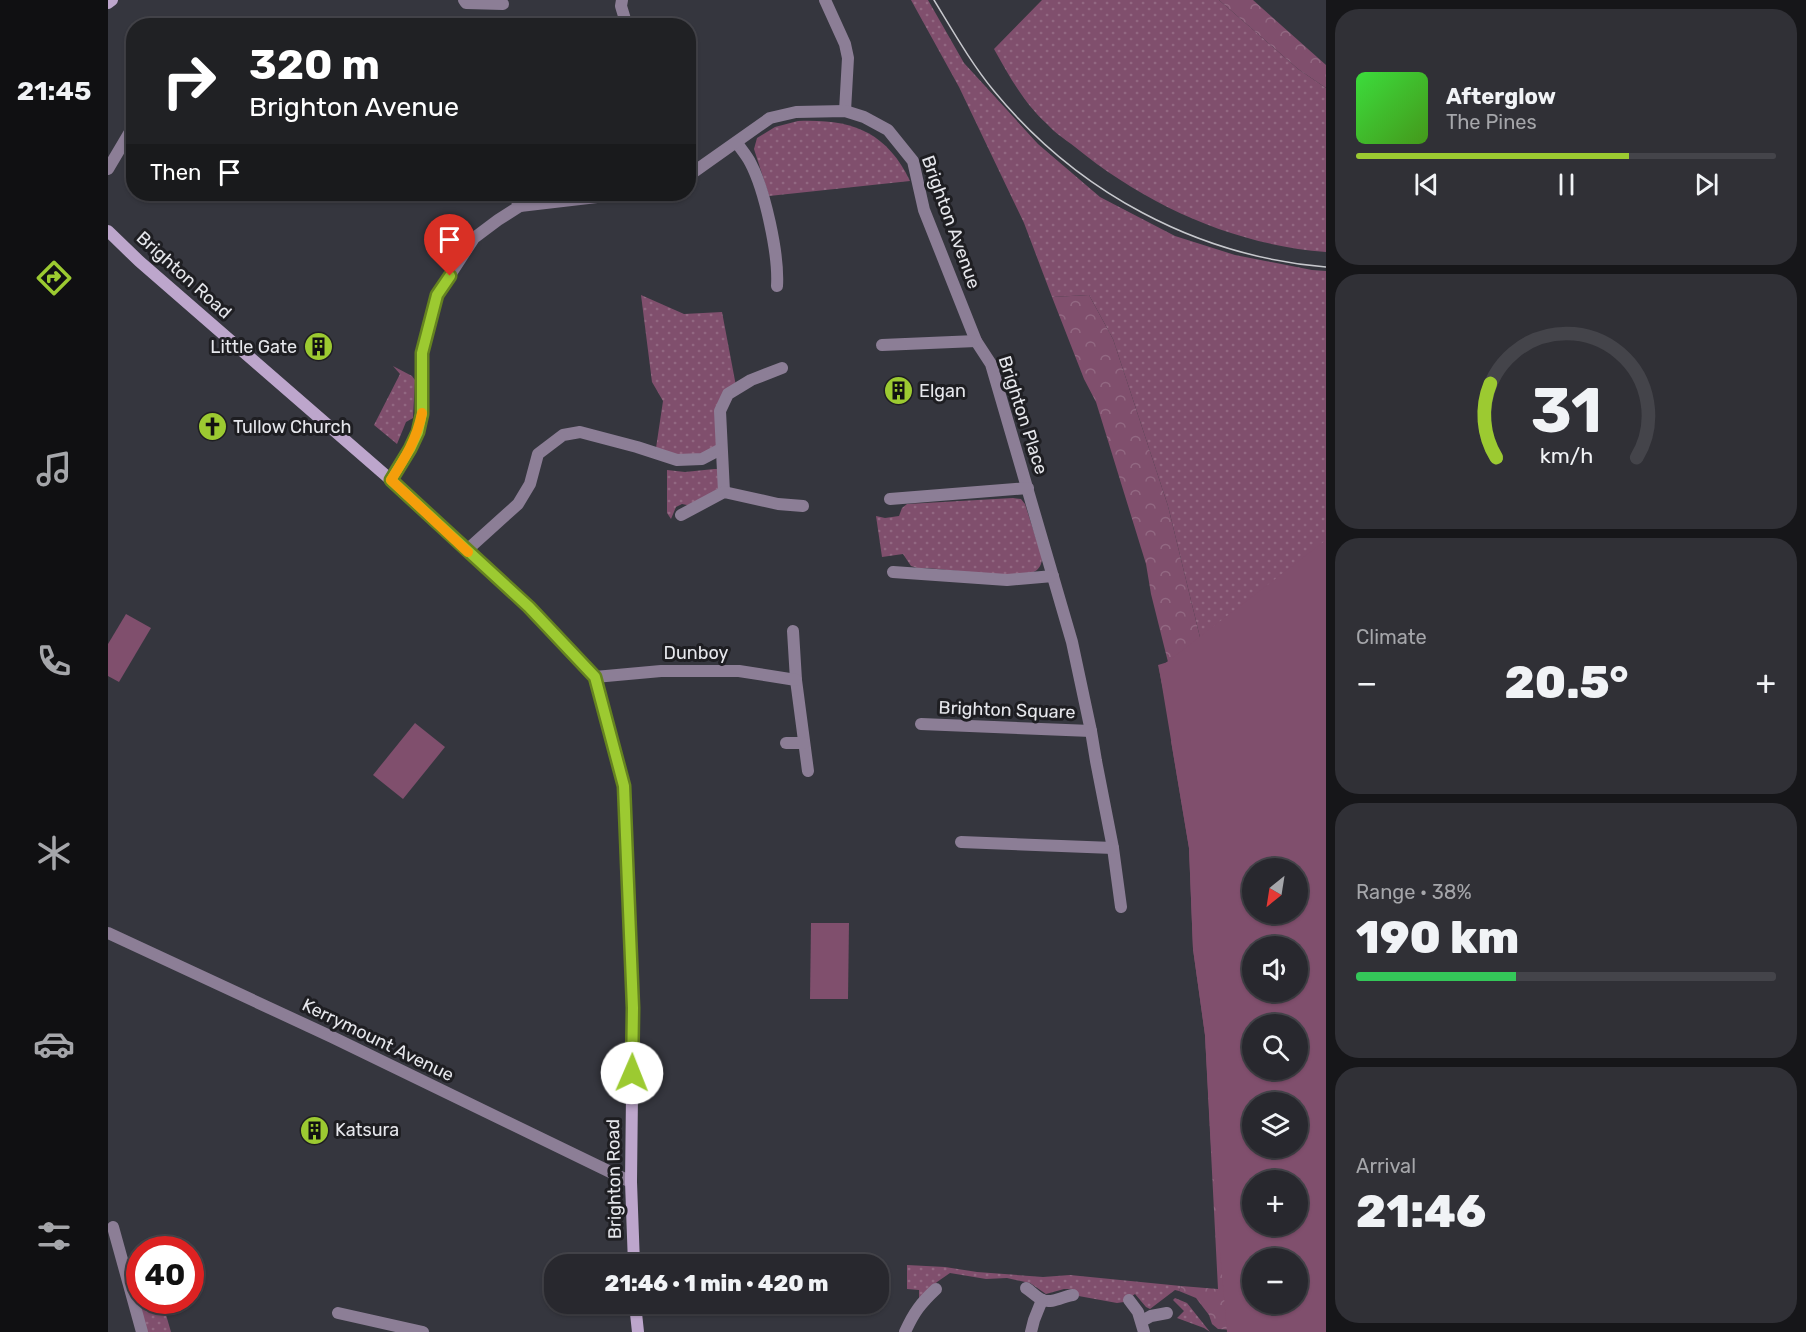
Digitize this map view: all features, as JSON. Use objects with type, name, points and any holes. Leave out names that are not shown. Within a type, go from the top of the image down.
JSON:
[{"type":"street","points":[[108,3],[112,0]]},
{"type":"street","points":[[464,0],[466,3],[503,4]]},
{"type":"street","points":[[622,0],[621,6],[625,18]]},
{"type":"street","points":[[825,0],[845,44],[848,58],[844,111]]},
{"type":"street","name":"Brighton Avenue","points":[[696,169],[771,118],[796,112],[844,111],[864,117],[888,130],[913,161],[924,210],[976,341]]},
{"type":"street","points":[[108,169],[126,139]]},
{"type":"street","points":[[737,143],[750,162],[763,195],[777,264],[777,286]]},
{"type":"street","points":[[517,201],[520,206]]},
{"type":"street","points":[[391,480],[418,432],[422,414],[422,353],[437,295],[474,238],[498,220],[520,206],[563,201]]},
{"type":"street","name":"Brighton Road","points":[[108,231],[391,480],[529,607],[595,677],[624,786],[633,1008],[631,1182],[634,1254]]},
{"type":"street","name":"Brighton Place","points":[[882,345],[976,341],[990,364],[1072,642]]},
{"type":"street","points":[[724,492],[720,411],[728,394],[751,380],[782,368]]},
{"type":"street","points":[[467,550],[518,504],[530,484],[538,454],[563,435],[580,432],[677,460],[702,459],[721,449]]},
{"type":"street","name":"Brighton Place","points":[[890,499],[1028,488]]},
{"type":"street","points":[[681,516],[724,492],[778,504],[803,506]]},
{"type":"street","points":[[893,572],[1007,580],[1053,576]]},
{"type":"street","points":[[794,631],[796,680],[808,771]]},
{"type":"street","name":"Brighton Square","points":[[1072,642],[1113,848],[1121,907]]},
{"type":"street","name":"Dunboy","points":[[595,677],[662,671],[739,671],[796,680]]},
{"type":"street","name":"Brighton Square","points":[[921,724],[1091,731]]},
{"type":"street","points":[[786,743],[804,743]]},
{"type":"street","points":[[961,842],[1113,848]]},
{"type":"street","name":"Kerrymount Avenue","points":[[108,933],[332,1037],[631,1182]]},
{"type":"street","points":[[113,1227],[142,1332]]},
{"type":"street","points":[[1026,1288],[1042,1300],[1049,1301],[1072,1295]]},
{"type":"street","points":[[905,1332],[920,1304],[936,1289]]},
{"type":"street","points":[[1031,1332],[1042,1300]]},
{"type":"street","points":[[1128,1300],[1138,1312],[1143,1326]]},
{"type":"street","points":[[338,1313],[423,1332]]},
{"type":"street","points":[[1143,1326],[1151,1316],[1167,1313]]},
{"type":"street","points":[[636,1314],[638,1332]]},
{"type":"green space","points":[[911,0],[928,0],[964,63],[1038,144],[1100,197],[1175,236],[1235,255],[1326,271],[1326,1332],[1308,1314],[1308,1248],[1298,1248],[1298,1236],[1308,1236],[1308,1170],[1298,1170],[1298,1158],[1308,1158],[1308,1092],[1251,1092],[1250,1080],[1308,1080],[1308,1014],[1244,1014],[1243,1002],[1308,1002],[1308,936],[1242,936],[1242,991],[1216,703],[1168,506],[1113,339],[1089,295],[1052,297],[1024,223],[959,87]]},
{"type":"green space","points":[[1042,0],[1219,0],[1298,69],[1326,88],[1326,252],[1258,241],[1193,219],[1131,187],[1053,130],[1024,98],[994,49]]},
{"type":"green space","points":[[1219,0],[1253,0],[1326,65],[1326,88],[1298,69]]},
{"type":"green space","points":[[798,121],[834,122],[865,132],[890,150],[910,181],[769,196],[754,149],[757,138],[775,127]]},
{"type":"green space","points":[[641,295],[684,314],[722,312],[736,386],[726,394],[722,435],[711,454],[676,455],[656,448],[663,401],[652,382]]},
{"type":"green space","points":[[1089,295],[1113,339],[1168,506],[1216,703],[1242,1024],[1242,1080],[1246,1080],[1247,1092],[1242,1092],[1242,1158],[1252,1158],[1252,1170],[1242,1170],[1242,1236],[1252,1236],[1252,1248],[1242,1248],[1242,1314],[1251,1314],[1249,1331],[1218,1329],[1212,1324],[1209,1315],[1196,1298],[1179,1291],[1181,1286],[1218,1289],[1205,1035],[1193,949],[1189,848],[1171,741],[1174,741],[1158,665],[1168,662],[1146,564],[1096,402],[1084,379],[1052,297]]},
{"type":"green space","points":[[393,366],[415,380],[413,418],[406,422],[397,444],[374,425],[400,374]]},
{"type":"green space","points":[[718,469],[728,482],[692,506],[682,504],[676,507],[671,519],[667,513],[667,470],[685,472]]},
{"type":"green space","points":[[1021,499],[1025,504],[1042,557],[1037,570],[1015,575],[917,568],[911,566],[903,554],[882,557],[876,516],[885,518],[899,516],[902,508],[907,504]]},
{"type":"green space","points":[[1326,540],[1326,1332],[1227,1332],[1211,1146],[1205,1035],[1193,949],[1189,848],[1159,668]]},
{"type":"green space","points":[[126,614],[151,628],[119,682],[108,676],[108,644]]},
{"type":"green space","points":[[415,723],[445,747],[403,799],[373,775]]},
{"type":"green space","points":[[811,923],[849,923],[848,999],[810,999]]},
{"type":"green space","points":[[907,1265],[1043,1277],[1070,1275],[1181,1286],[1179,1291],[1175,1290],[1150,1309],[1135,1294],[1124,1302],[1117,1303],[1073,1295],[1074,1289],[1046,1294],[1030,1283],[1007,1278],[986,1279],[950,1273],[919,1300],[919,1290],[907,1289]]},
{"type":"green space","points":[[1175,1298],[1187,1303],[1210,1332],[1177,1318],[1184,1311],[1173,1300]]},
{"type":"green space","points":[[142,1314],[166,1314],[171,1332],[147,1332]]},
{"type":"tram line","points":[[934,0],[970,58],[994,91],[1027,127],[1063,160],[1101,188],[1142,213],[1186,233],[1231,249],[1278,260],[1326,267]]},
{"type":"slow traffic","points":[[422,413],[418,432],[391,480],[468,552]]},
{"type":"place","name":"Little Gate","points":[[318,347]]},
{"type":"place","name":"Elgan","points":[[898,391]]},
{"type":"place","name":"Tullow Church","points":[[212,427]]},
{"type":"place","name":"Katsura","points":[[314,1130]]},
{"type":"route","points":[[450,276],[437,295],[422,353],[422,414],[418,432],[391,480],[529,607],[595,677],[624,786],[633,1008],[632,1073]]}]
